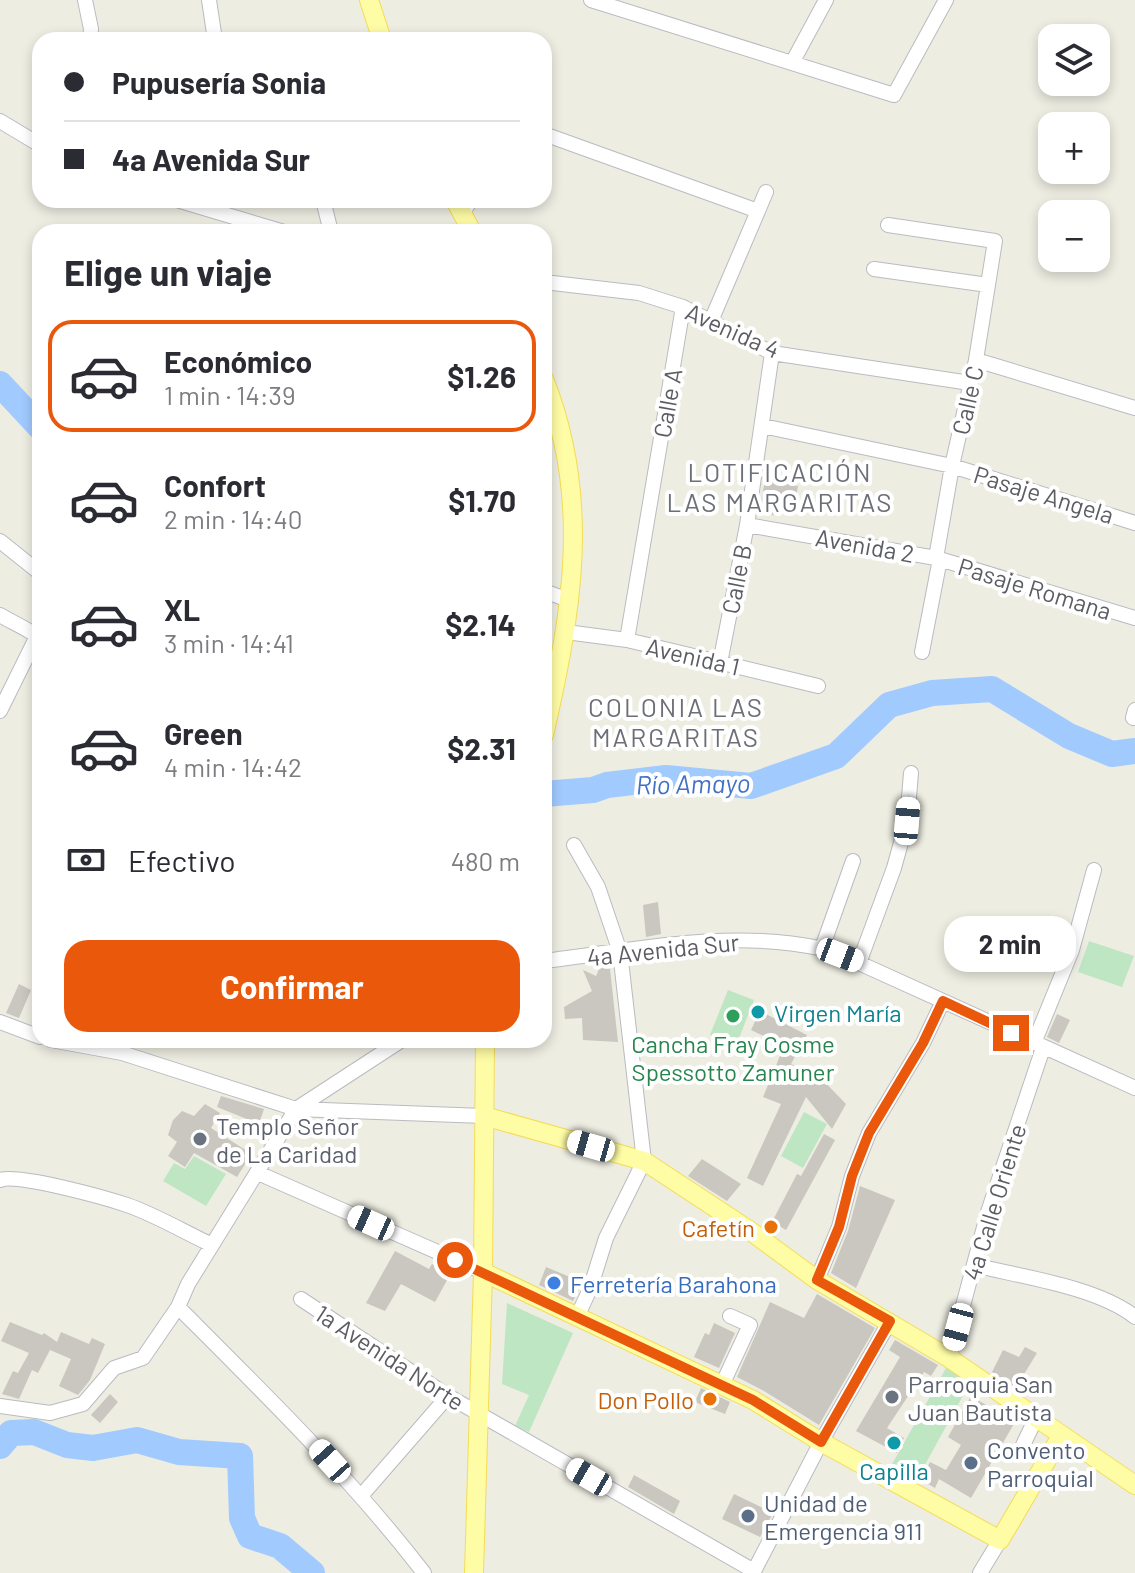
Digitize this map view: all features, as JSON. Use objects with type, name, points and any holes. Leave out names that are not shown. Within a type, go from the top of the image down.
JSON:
[{"type":"main road","points":[[369,0],[379,32]]},
{"type":"main road","points":[[552,399],[567,467],[574,528],[571,601],[552,697]]},
{"type":"main road","points":[[474,1573],[483,1272],[485,1048]]},
{"type":"main road","points":[[484,1116],[644,1161],[749,1230],[817,1280],[949,1358],[1135,1485]]},
{"type":"main road","points":[[483,1272],[753,1400],[821,1442],[1000,1540],[1061,1436]]},
{"type":"street","points":[[85,0],[91,32]]},
{"type":"street","points":[[209,0],[214,32]]},
{"type":"street","points":[[591,0],[894,95],[946,0]]},
{"type":"street","points":[[792,63],[826,0]]},
{"type":"street","points":[[0,121],[32,140]]},
{"type":"street","points":[[552,137],[758,211]]},
{"type":"street","points":[[711,321],[766,192]]},
{"type":"street","points":[[207,208],[258,224]]},
{"type":"street","name":"Calle C","points":[[888,225],[995,241],[976,360],[952,466],[922,652]]},
{"type":"street","points":[[874,269],[988,285]]},
{"type":"street","name":"Avenida 4","points":[[552,283],[639,293],[683,307],[772,353],[970,383]]},
{"type":"street","name":"Calle A","points":[[627,640],[683,307]]},
{"type":"street","name":"Calle B","points":[[720,663],[747,525],[772,353]]},
{"type":"street","points":[[976,360],[1135,408]]},
{"type":"street","name":"Pasaje Angela","points":[[763,426],[952,466],[1135,523]]},
{"type":"street","name":"Avenida 2","points":[[747,525],[938,558]]},
{"type":"street","points":[[0,541],[32,567]]},
{"type":"street","name":"Pasaje Romana","points":[[938,558],[1135,618]]},
{"type":"street","points":[[552,594],[571,601]]},
{"type":"street","points":[[0,615],[32,631]]},
{"type":"street","name":"Avenida 1","points":[[566,632],[627,640],[818,686]]},
{"type":"street","points":[[0,711],[32,648]]},
{"type":"street","points":[[859,963],[894,868],[907,821],[911,773]]},
{"type":"street","points":[[574,845],[598,887],[620,952],[644,1161],[606,1238],[590,1289],[577,1317]]},
{"type":"street","points":[[822,948],[853,861]]},
{"type":"street","name":"4a Calle Oriente","points":[[949,1358],[988,1212],[1038,1046],[1072,950],[1094,870]]},
{"type":"street","name":"4a Avenida Sur","points":[[552,960],[667,943],[727,939],[822,948],[1135,1088]]},
{"type":"street","points":[[817,1280],[839,1227],[852,1176],[869,1133],[923,1043],[943,1001]]},
{"type":"street","points":[[0,1022],[32,1034]]},
{"type":"street","points":[[103,1048],[296,1109],[484,1116]]},
{"type":"street","points":[[0,1406],[50,1413],[83,1404],[114,1368],[143,1358],[178,1307],[188,1284],[296,1109],[390,1048]]},
{"type":"street","points":[[258,1173],[483,1272]]},
{"type":"street","points":[[0,1180],[7,1177],[26,1179],[127,1205],[212,1245]]},
{"type":"street","points":[[974,1265],[1096,1296],[1122,1307],[1135,1317]]},
{"type":"street","name":"1a Avenida Norte","points":[[301,1299],[448,1396],[753,1572]]},
{"type":"street","points":[[178,1307],[315,1443],[424,1573]]},
{"type":"street","points":[[722,1385],[750,1325],[730,1316]]},
{"type":"street","points":[[753,1572],[821,1442],[890,1321]]},
{"type":"street","points":[[361,1496],[448,1396]]},
{"type":"street","points":[[1023,1445],[1036,1418]]},
{"type":"street","points":[[980,1573],[1000,1540]]},
{"type":"green space","points":[[1089,941],[1134,956],[1122,987],[1078,972]]},
{"type":"green space","name":"Cancha Fray Cosme Spessotto Zamuner","points":[[728,990],[754,1000],[736,1046],[710,1035]]},
{"type":"green space","points":[[804,1112],[827,1124],[803,1168],[781,1156]]},
{"type":"green space","points":[[194,1156],[226,1174],[206,1206],[163,1181],[174,1163],[185,1169]]},
{"type":"green space","points":[[507,1303],[573,1333],[529,1432],[515,1426],[529,1395],[502,1384]]},
{"type":"green space","points":[[946,1368],[970,1383],[916,1481],[891,1466]]},
{"type":"building","points":[[765,480],[798,486],[794,508],[780,505],[778,516],[759,512]]},
{"type":"building","points":[[658,902],[661,934],[646,937],[643,905]]},
{"type":"building","points":[[600,967],[610,969],[618,1042],[583,1040],[582,1018],[565,1019],[564,1007],[592,991],[583,970],[596,976]]},
{"type":"building","points":[[19,984],[31,990],[19,1018],[6,1013]]},
{"type":"building","points":[[760,1011],[807,1035],[791,1064],[818,1075],[846,1104],[832,1129],[806,1097],[763,1186],[747,1178],[781,1104],[763,1097],[784,1046],[751,1030]]},
{"type":"building","points":[[1057,1014],[1070,1020],[1059,1043],[1047,1037]]},
{"type":"building","points":[[221,1096],[264,1109],[259,1124],[217,1107]]},
{"type":"building","name":"Templo Señor de La Caridad","points":[[205,1104],[220,1113],[211,1128],[255,1156],[249,1158],[237,1177],[194,1153],[185,1167],[168,1156],[177,1142],[168,1135],[173,1120],[182,1111],[194,1116]]},
{"type":"building","points":[[824,1134],[835,1140],[786,1230],[772,1222],[797,1174],[801,1176]]},
{"type":"building","points":[[702,1159],[741,1184],[727,1201],[688,1176]]},
{"type":"building","points":[[860,1186],[895,1200],[856,1288],[831,1273],[848,1231]]},
{"type":"building","points":[[395,1251],[429,1269],[432,1264],[451,1273],[435,1302],[401,1284],[385,1311],[366,1303]]},
{"type":"building","name":"Ferretería Barahona","points":[[546,1267],[581,1285],[573,1301],[539,1285]]},
{"type":"building","points":[[817,1294],[875,1328],[819,1425],[737,1377],[770,1302],[804,1318]]},
{"type":"building","points":[[10,1322],[42,1335],[44,1333],[57,1342],[61,1332],[89,1344],[92,1338],[105,1344],[90,1380],[78,1395],[59,1386],[71,1359],[50,1350],[38,1373],[32,1370],[19,1399],[2,1394],[13,1371],[18,1373],[29,1353],[1,1341]]},
{"type":"building","points":[[714,1323],[735,1333],[719,1368],[694,1357],[705,1333],[709,1335]]},
{"type":"building","name":"Parroquia San Juan Bautista","points":[[895,1340],[938,1365],[931,1376],[924,1372],[887,1428],[904,1438],[897,1453],[856,1431],[900,1357],[889,1350]]},
{"type":"building","points":[[1025,1347],[1037,1353],[1015,1389],[992,1372],[1003,1350],[1019,1357]]},
{"type":"building","points":[[701,1388],[730,1402],[725,1414],[695,1402]]},
{"type":"building","points":[[110,1394],[118,1402],[100,1423],[91,1415]]},
{"type":"building","name":"Convento Parroquial","points":[[971,1396],[1015,1422],[971,1498],[939,1479],[935,1488],[921,1480],[930,1462],[946,1470],[961,1445],[948,1437]]},
{"type":"building","points":[[634,1475],[680,1501],[674,1514],[628,1487]]},
{"type":"building","name":"Unidad de Emergencia 911","points":[[734,1494],[773,1513],[760,1537],[722,1519]]},
{"type":"waterway","name":"Río Amayo","points":[[0,384],[32,418]]},
{"type":"waterway","name":"Río Amayo","points":[[552,793],[666,778],[751,786],[836,756],[889,705],[932,693],[992,689],[1069,736],[1112,754],[1135,751]]},
{"type":"waterway","points":[[0,1446],[11,1433],[34,1432],[67,1445],[93,1448],[137,1440],[179,1452],[240,1456],[242,1518],[250,1536],[280,1546],[312,1573]]},
{"type":"place","name":"Virgen María","points":[[758,1012]]},
{"type":"place","name":"Cancha Fray Cosme Spessotto Zamuner","points":[[733,1016]]},
{"type":"place","name":"Templo Señor de La Caridad","points":[[200,1139]]},
{"type":"place","name":"Cafetín","points":[[771,1227]]},
{"type":"place","name":"Ferretería Barahona","points":[[554,1283]]},
{"type":"place","name":"Parroquia San Juan Bautista","points":[[892,1397]]},
{"type":"place","name":"Don Pollo","points":[[710,1399]]},
{"type":"place","name":"Capilla","points":[[894,1443]]},
{"type":"place","name":"Convento Parroquial","points":[[971,1463]]},
{"type":"place","name":"Unidad de Emergencia 911","points":[[748,1516]]},
{"type":"district","name":"LOTIFICACIÓN LAS MARGARITAS","points":[[780,486]]},
{"type":"district","name":"COLONIA LAS MARGARITAS","points":[[676,721]]},
{"type":"route","points":[[455,1260],[753,1400],[821,1442],[890,1321],[817,1280],[839,1227],[852,1176],[869,1133],[923,1043],[943,1001],[1011,1033]]}]
